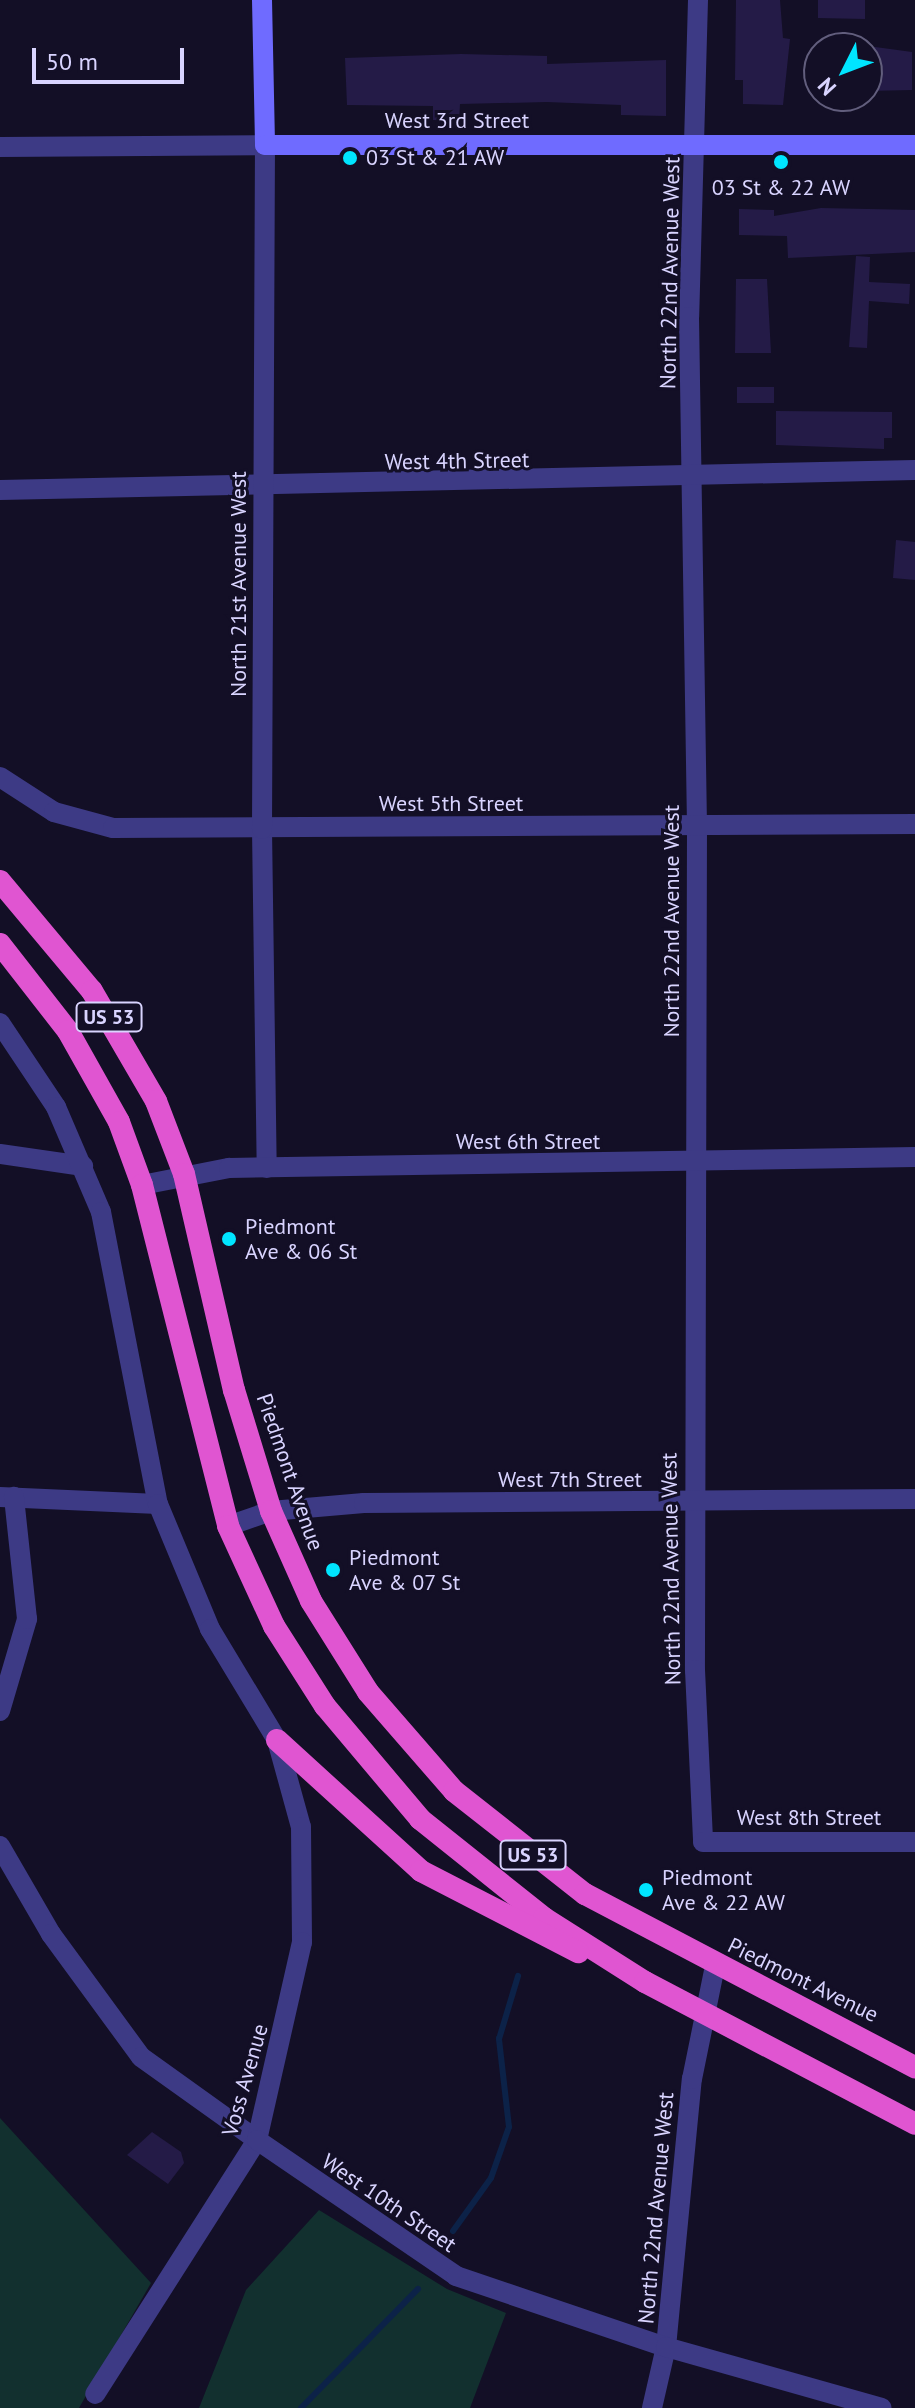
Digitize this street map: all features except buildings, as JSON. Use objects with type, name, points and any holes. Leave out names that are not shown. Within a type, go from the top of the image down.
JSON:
[{"type":"highway","name":"Piedmont Avenue","points":[[0,881],[115,1025],[184,1174],[234,1390],[271,1511],[311,1601],[368,1692],[454,1791],[585,1894],[715,1966],[915,2067]]},
{"type":"highway","name":"US 53","points":[[0,944],[96,1076],[142,1185],[228,1526],[274,1626],[325,1706],[420,1819],[544,1918],[645,1982],[915,2124]]},
{"type":"highway","points":[[277,1740],[421,1871],[534,1933],[645,1982]]},
{"type":"main road","name":"North 21st Avenue West","points":[[262,0],[265,145]]},
{"type":"main road","name":"West 3rd Street","points":[[265,145],[915,145]]},
{"type":"street","name":"North 22nd Avenue West","points":[[698,0],[689,317],[694,480],[697,826],[695,1504],[703,1842]]},
{"type":"street","name":"West 3rd Street","points":[[0,147],[265,145]]},
{"type":"street","name":"North 21st Avenue West","points":[[265,145],[262,829],[267,1168]]},
{"type":"street","name":"West 4th Street","points":[[0,490],[263,489],[694,480],[915,470]]},
{"type":"street","name":"West 5th Street","points":[[0,777],[36,804],[94,826],[262,829],[915,824]]},
{"type":"street","points":[[0,1023],[56,1107],[101,1212],[158,1504],[210,1629],[277,1740]]},
{"type":"street","points":[[0,1154],[83,1166]]},
{"type":"street","name":"West 6th Street","points":[[142,1185],[184,1174],[267,1168],[694,1165],[915,1157]]},
{"type":"street","points":[[0,1711],[27,1619],[7,1497],[158,1504]]},
{"type":"street","name":"West 7th Street","points":[[228,1526],[271,1511],[364,1503],[695,1504],[915,1499]]},
{"type":"street","name":"Voss Avenue","points":[[95,2394],[257,2140],[302,1942],[301,1827],[277,1740]]},
{"type":"street","name":"West 8th Street","points":[[703,1842],[915,1842]]},
{"type":"street","name":"West 10th Street","points":[[0,1846],[43,1922],[141,2057],[456,2276],[666,2347],[882,2408]]},
{"type":"street","name":"North 22nd Avenue West","points":[[652,2408],[666,2347],[692,2079],[715,1966]]},
{"type":"green space","points":[[0,2118],[151,2283],[79,2408],[0,2408]]},
{"type":"green space","points":[[319,2210],[447,2289],[506,2313],[470,2408],[199,2408],[246,2290]]},
{"type":"waterway","points":[[453,2231],[491,2178],[509,2127],[499,2039],[518,1976]]},
{"type":"waterway","points":[[301,2408],[418,2289]]},
{"type":"place","name":"03 St & 21 AW","points":[[350,158]]},
{"type":"place","name":"03 St & 22 AW","points":[[781,162]]},
{"type":"place","name":"Piedmont Ave & 06 St","points":[[229,1239]]},
{"type":"place","name":"Piedmont Ave & 07 St","points":[[333,1570]]},
{"type":"place","name":"Piedmont Ave & 22 AW","points":[[646,1890]]}]
